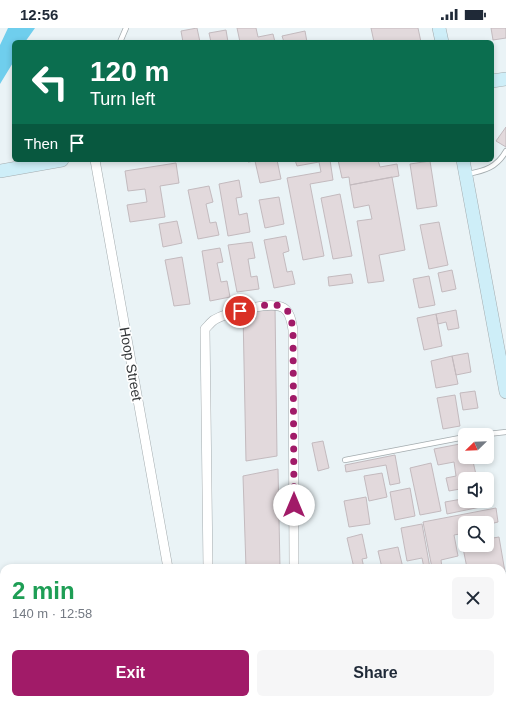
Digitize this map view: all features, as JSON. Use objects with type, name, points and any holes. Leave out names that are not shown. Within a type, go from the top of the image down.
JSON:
[{"type":"street","points":[[439,28],[442,40]]},
{"type":"street","points":[[494,81],[506,79]]},
{"type":"street","points":[[0,171],[51,162]]},
{"type":"street","name":"Hoop Street","points":[[95,162],[167,564]]},
{"type":"street","points":[[463,162],[506,392]]},
{"type":"street","points":[[208,564],[205,330],[213,320],[260,306],[279,305],[286,309],[291,320],[293,330],[294,564]]},
{"type":"lane","points":[[121,40],[126,28]]},
{"type":"lane","points":[[466,175],[485,171],[500,161],[506,151]]},
{"type":"lane","points":[[494,433],[506,432]]},
{"type":"lane","points":[[345,460],[458,438]]},
{"type":"water","points":[[8,28],[35,28],[26,40],[12,40],[12,64],[0,84],[0,45]]},
{"type":"building","points":[[197,28],[200,40],[183,40],[181,31]]},
{"type":"building","points":[[237,28],[256,28],[258,37],[273,34],[274,40],[240,40]]},
{"type":"building","points":[[371,28],[418,28],[421,40],[374,40]]},
{"type":"building","points":[[491,28],[506,28],[506,38],[493,40]]},
{"type":"building","points":[[226,30],[228,40],[211,40],[209,33]]},
{"type":"building","points":[[305,31],[307,40],[283,40],[282,36]]},
{"type":"building","points":[[506,127],[506,147],[496,141]]},
{"type":"building","points":[[255,162],[277,162],[281,179],[260,183]]},
{"type":"building","points":[[296,162],[319,162],[297,166]]},
{"type":"building","points":[[319,162],[330,162],[333,180],[310,184],[324,256],[303,260],[287,178],[321,172]]},
{"type":"building","points":[[338,162],[379,162],[380,167],[397,164],[399,176],[350,185],[349,177],[342,178]]},
{"type":"building","points":[[430,162],[437,206],[417,209],[410,164]]},
{"type":"building","points":[[176,163],[179,183],[160,186],[165,217],[130,222],[127,205],[147,202],[145,189],[128,191],[125,171]]},
{"type":"building","points":[[392,177],[405,250],[379,255],[384,281],[368,283],[357,221],[372,219],[369,205],[354,208],[350,185]]},
{"type":"building","points":[[239,180],[242,197],[236,198],[239,215],[247,213],[250,232],[228,236],[219,184]]},
{"type":"building","points":[[209,186],[213,202],[206,204],[210,223],[216,222],[219,235],[198,239],[188,190]]},
{"type":"building","points":[[340,194],[352,256],[333,259],[321,198]]},
{"type":"building","points":[[279,197],[284,224],[265,228],[259,200]]},
{"type":"building","points":[[177,221],[182,243],[163,247],[159,224]]},
{"type":"building","points":[[439,222],[448,265],[429,269],[420,225]]},
{"type":"building","points":[[286,236],[289,251],[283,253],[287,272],[292,271],[295,284],[274,288],[264,240]]},
{"type":"building","points":[[252,242],[255,258],[248,259],[251,277],[257,276],[259,289],[237,292],[228,245]]},
{"type":"building","points":[[220,248],[223,262],[217,263],[221,282],[227,281],[230,297],[210,301],[202,251]]},
{"type":"building","points":[[182,257],[190,304],[174,306],[165,260]]},
{"type":"building","points":[[452,270],[456,289],[442,292],[438,273]]},
{"type":"building","points":[[351,274],[353,283],[329,286],[328,277]]},
{"type":"building","points":[[429,276],[435,305],[419,308],[413,279]]},
{"type":"building","points":[[275,306],[277,456],[246,461],[243,313]]},
{"type":"building","points":[[456,310],[459,328],[448,330],[446,322],[438,324],[436,314]]},
{"type":"building","points":[[436,314],[442,346],[424,350],[417,318]]},
{"type":"building","points":[[468,353],[471,372],[456,375],[452,356]]},
{"type":"building","points":[[452,356],[458,384],[436,388],[431,361]]},
{"type":"building","points":[[475,391],[478,408],[463,410],[460,393]]},
{"type":"building","points":[[455,395],[460,426],[443,429],[437,398]]},
{"type":"building","points":[[323,441],[329,468],[318,471],[312,443]]},
{"type":"building","points":[[458,444],[458,464],[474,464],[475,472],[458,472],[458,489],[449,491],[446,478],[456,476],[454,462],[438,465],[434,449]]},
{"type":"building","points":[[395,455],[400,483],[390,485],[386,465],[346,472],[345,465]]},
{"type":"building","points":[[431,463],[441,511],[420,515],[410,468]]},
{"type":"building","points":[[278,469],[280,564],[246,564],[243,476]]},
{"type":"building","points":[[382,473],[387,497],[369,501],[364,476]]},
{"type":"building","points":[[410,488],[415,516],[395,520],[390,492]]},
{"type":"building","points":[[366,497],[370,524],[349,527],[344,501]]},
{"type":"building","points":[[458,500],[458,508],[476,508],[447,514],[445,502]]},
{"type":"building","points":[[496,508],[498,522],[494,523],[494,516],[458,516],[458,534],[454,535],[458,556],[441,560],[442,564],[431,564],[423,522]]},
{"type":"building","points":[[422,524],[429,564],[423,564],[422,558],[407,561],[401,528]]},
{"type":"building","points":[[362,534],[367,558],[362,559],[363,564],[353,564],[347,538]]},
{"type":"building","points":[[499,537],[504,564],[466,564],[464,552],[494,552],[494,538]]},
{"type":"building","points":[[398,547],[402,564],[381,564],[378,551]]},
{"type":"route","points":[[240,311],[260,306],[279,305],[286,309],[291,320],[293,330],[294,505]]}]
